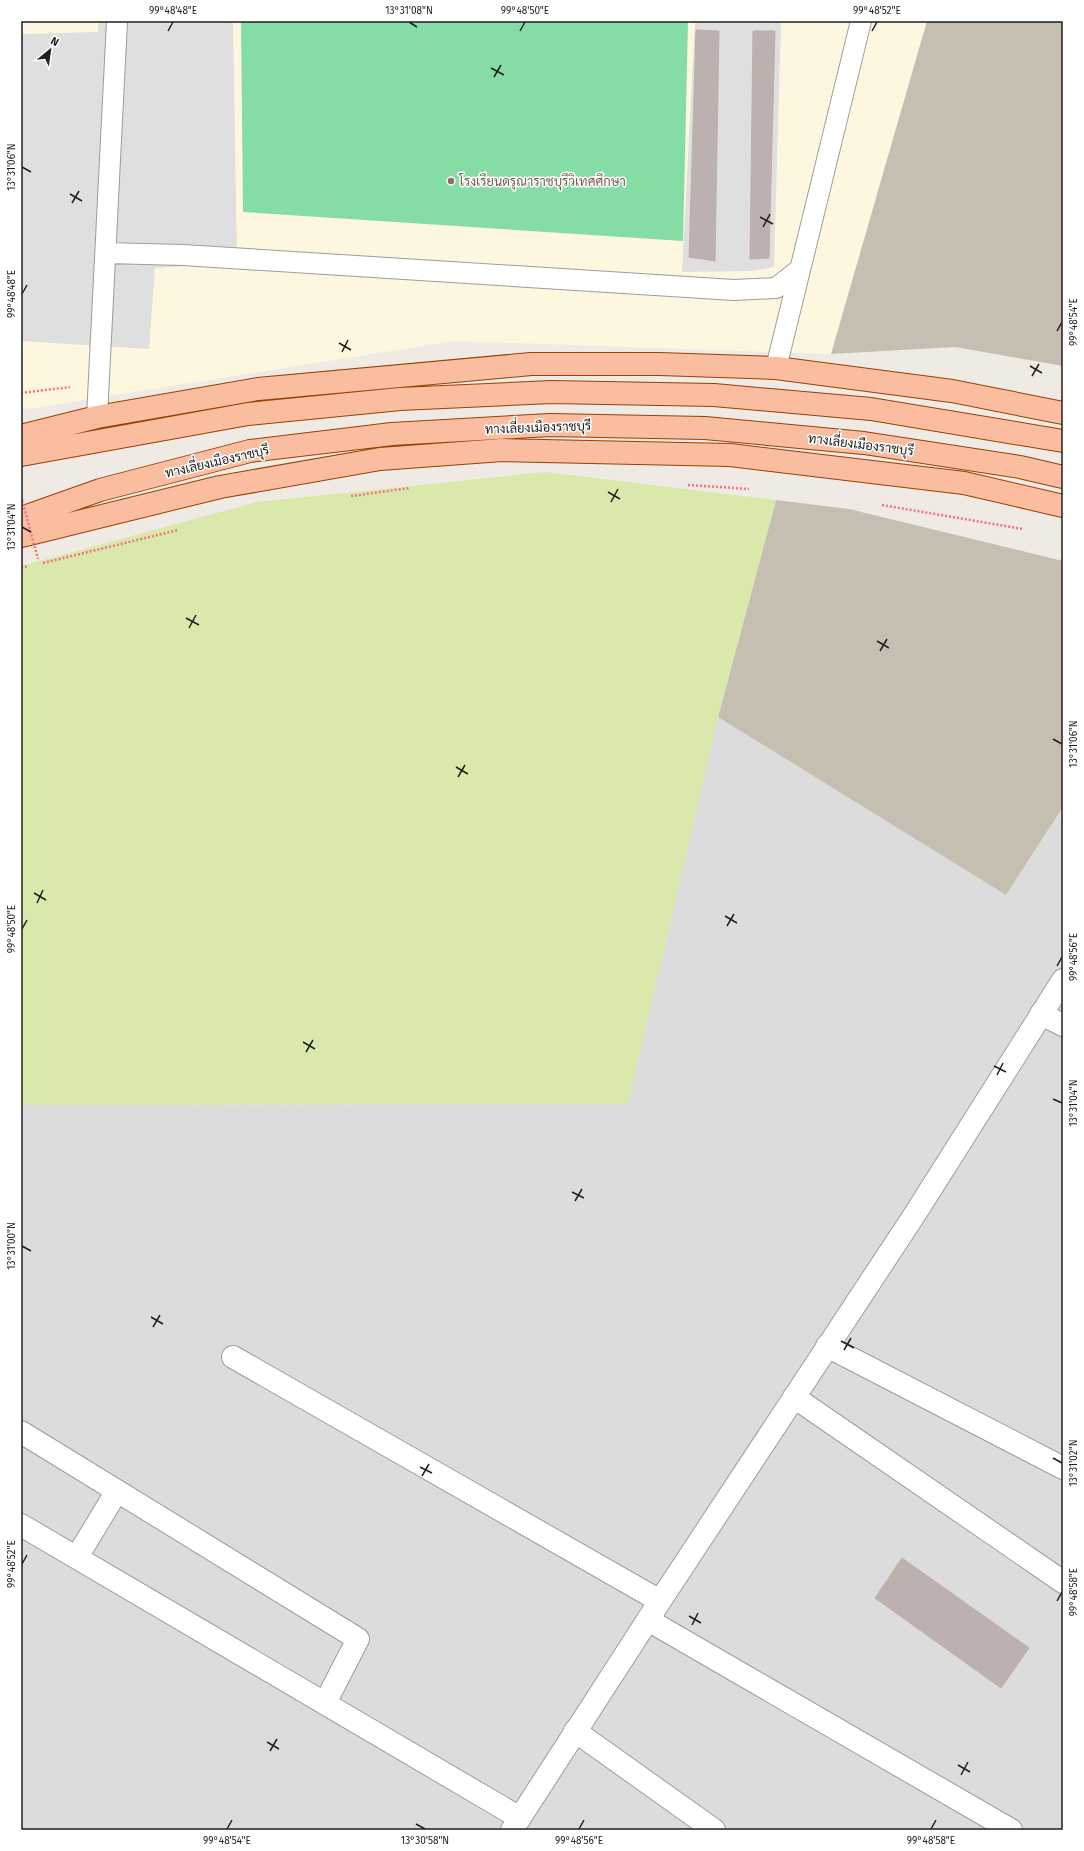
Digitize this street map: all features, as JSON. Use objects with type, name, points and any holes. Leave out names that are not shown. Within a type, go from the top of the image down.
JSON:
[{"type":"main road","points":[[21,436],[97,417],[258,389],[531,364],[659,364],[776,368],[952,390],[1063,413]]},
{"type":"main road","points":[[21,455],[248,414],[400,399],[551,392],[714,395],[871,409],[1063,442]]},
{"type":"main road","name":"ทางเลี่ยงเมืองราชบุรี","points":[[21,518],[100,490],[250,451],[392,434],[550,425],[705,428],[864,443],[1020,467],[1063,477]]},
{"type":"main road","name":"ทางเลี่ยงเมืองราชบุรี","points":[[21,536],[227,486],[380,459],[502,450],[730,455],[964,483],[1063,506]]},
{"type":"street","points":[[21,1524],[325,1703],[516,1824],[660,1601],[915,1214],[1063,980]]},
{"type":"street","points":[[1042,1014],[1063,1025]]},
{"type":"street","points":[[827,1346],[1063,1468]]},
{"type":"street","points":[[233,1357],[660,1601]]},
{"type":"street","points":[[794,1397],[1063,1582]]},
{"type":"street","points":[[21,1432],[358,1639],[325,1703]]},
{"type":"street","points":[[77,1557],[117,1491]]},
{"type":"street","points":[[648,1620],[1011,1830]]},
{"type":"street","points":[[575,1731],[714,1830]]},
{"type":"lane","points":[[97,417],[117,21]]},
{"type":"lane","points":[[776,368],[861,21]]},
{"type":"lane","points":[[106,252],[183,255],[734,290],[776,288],[800,270]]},
{"type":"path","points":[[21,393],[71,387]]},
{"type":"path","points":[[687,486],[751,489]]},
{"type":"path","points":[[347,496],[418,487]]},
{"type":"path","points":[[21,496],[38,559]]},
{"type":"path","points":[[876,504],[1030,530]]},
{"type":"path","points":[[21,568],[178,530]]},
{"type":"shaded area","name":"โรงเรียนดรุณาราชบุรีวิเทศศึกษา","points":[[21,21],[927,21],[831,354],[454,341],[21,410]]},
{"type":"shaded area","points":[[99,21],[233,21],[237,263],[155,268],[149,349],[21,341],[21,34],[98,32]]},
{"type":"shaded area","points":[[695,21],[781,21],[774,267],[752,271],[682,272]]},
{"type":"shaded area","points":[[927,21],[1063,21],[1063,366],[955,347],[831,354]]},
{"type":"shaded area","points":[[776,500],[849,509],[1063,561],[1063,807],[1006,895],[718,717]]},
{"type":"shaded area","points":[[718,717],[1006,895],[1063,807],[1063,1830],[21,1830],[21,1105],[628,1104]]},
{"type":"green space","points":[[241,21],[688,21],[683,241],[243,212]]},
{"type":"green space","points":[[545,472],[776,500],[718,717],[628,1104],[21,1105],[21,566],[257,502]]},
{"type":"building","points":[[696,30],[719,31],[715,261],[689,257]]},
{"type":"building","points":[[753,31],[775,31],[769,258],[750,259]]},
{"type":"building","points":[[902,1558],[1029,1648],[1001,1688],[875,1598]]},
{"type":"place","name":"โรงเรียนดรุณาราชบุรีวิเทศศึกษา","points":[[451,181]]}]
